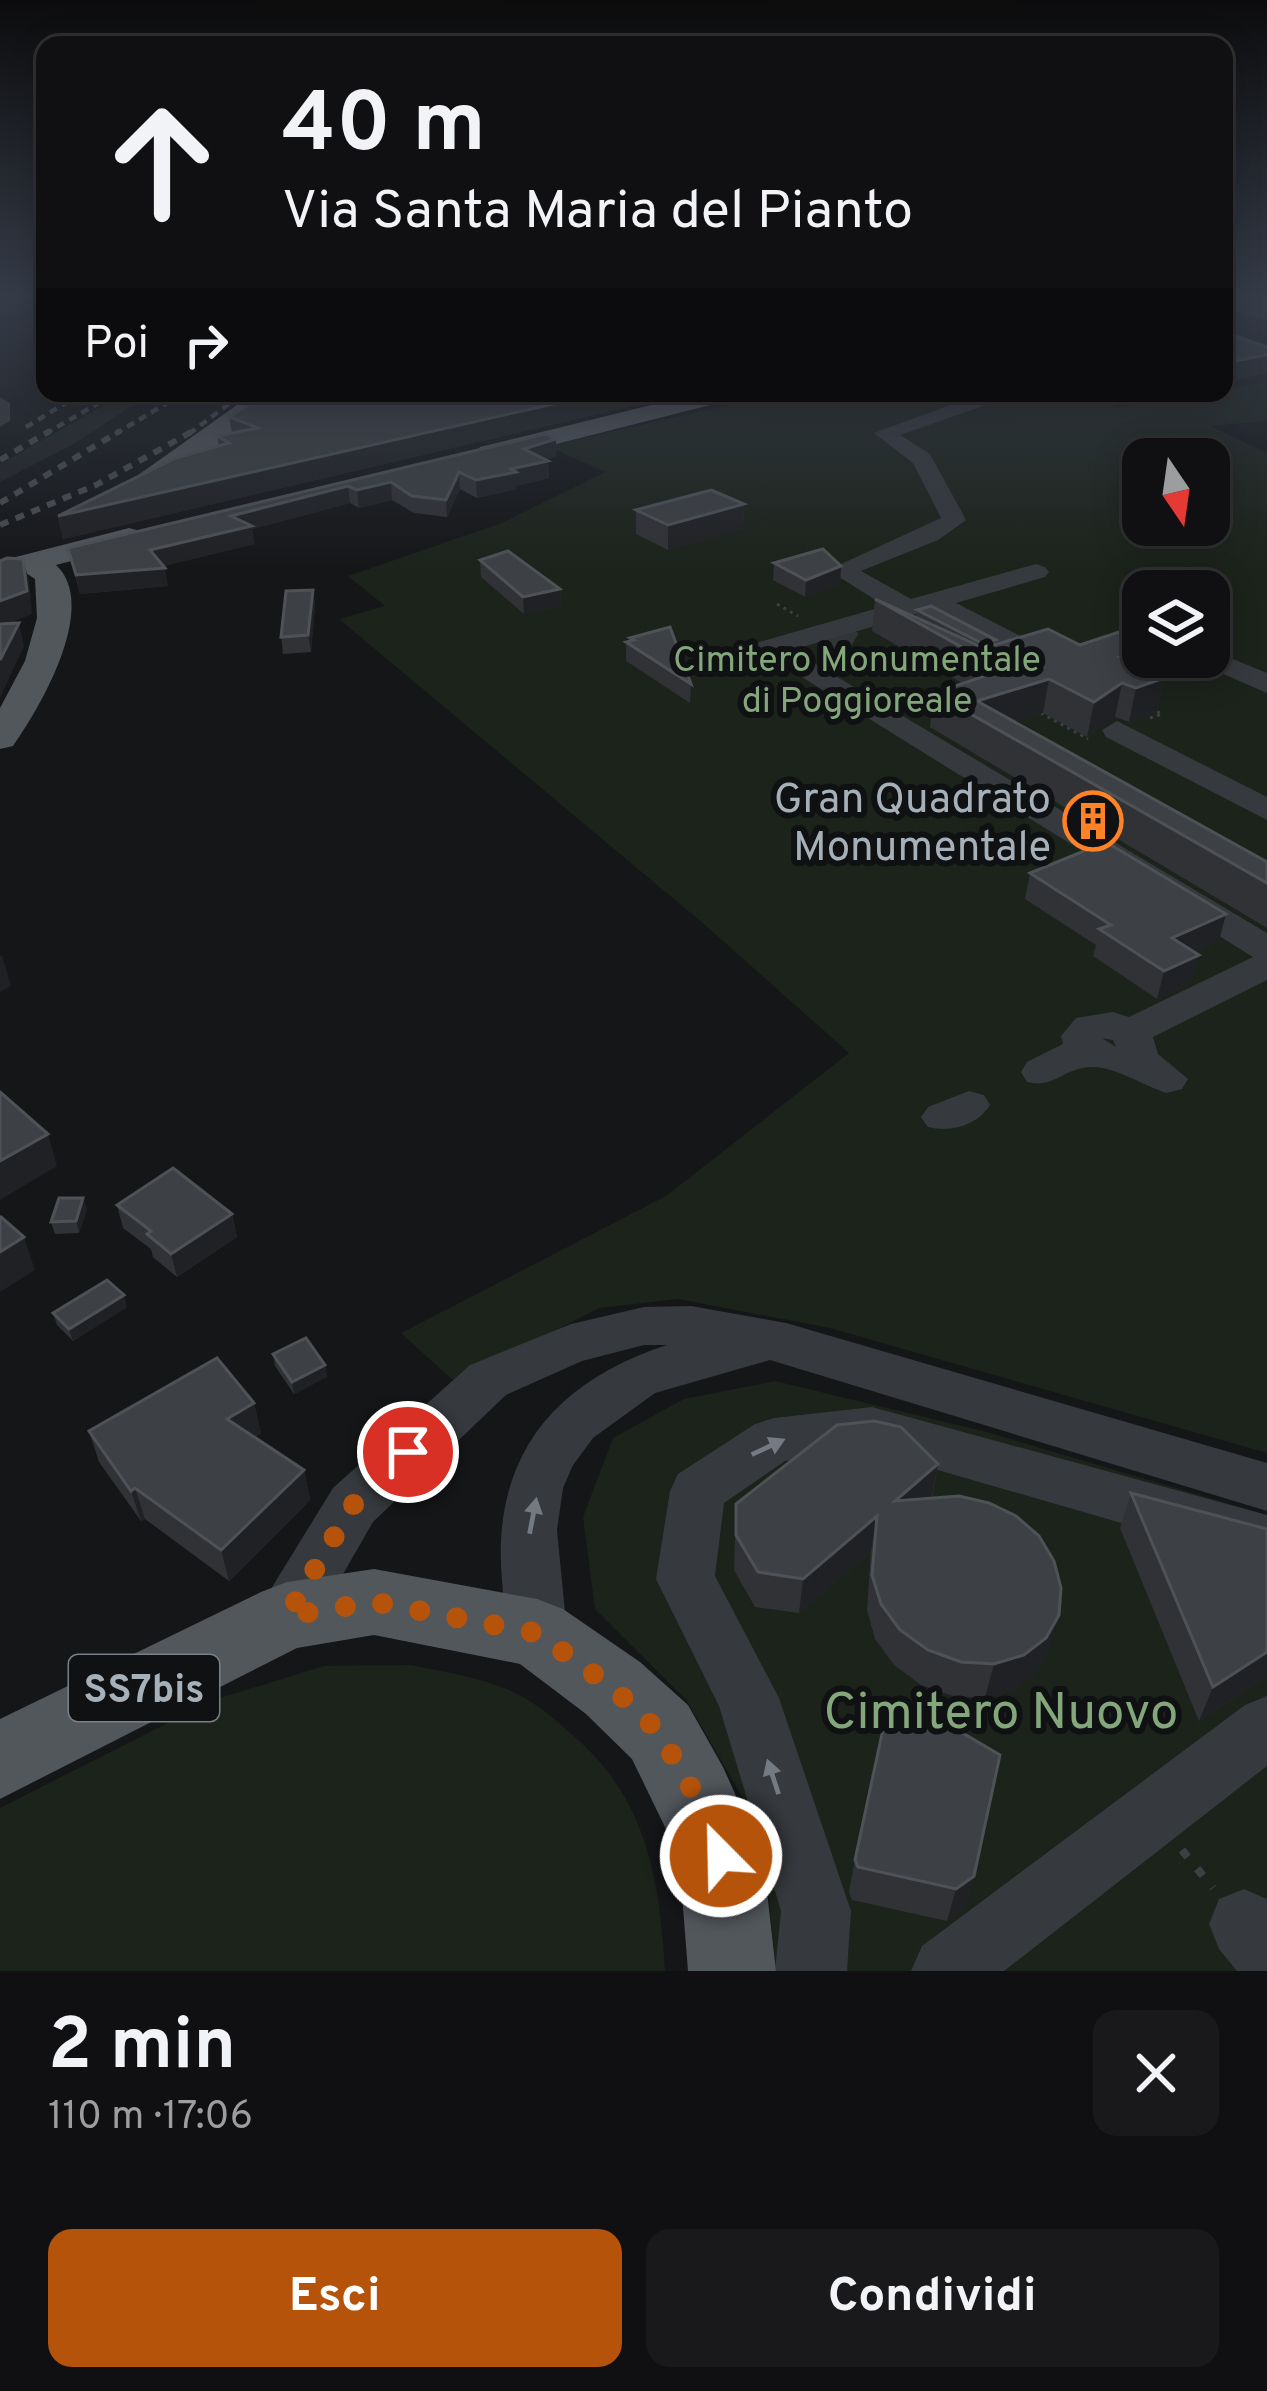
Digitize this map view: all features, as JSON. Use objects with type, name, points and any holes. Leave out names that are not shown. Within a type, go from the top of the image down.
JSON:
[{"type":"main road","points":[[110,500],[164,472],[256,402]]},
{"type":"main road","points":[[461,459],[699,402]]},
{"type":"main road","points":[[15,565],[167,528]]},
{"type":"main road","points":[[15,565],[51,529]]},
{"type":"main road","points":[[0,739],[46,653],[55,607],[50,576],[15,565]]},
{"type":"main road","name":"SS7bis","points":[[0,1760],[287,1616],[374,1602],[537,1633],[613,1688],[659,1732],[695,1795],[721,1856],[732,1971]]},
{"type":"street","points":[[978,668],[1030,652],[908,608],[841,570],[953,520],[922,459],[884,433],[983,402]]},
{"type":"street","points":[[0,403],[0,421]]},
{"type":"street","points":[[1036,572],[769,648],[1267,949]]},
{"type":"street","points":[[908,608],[920,637]]},
{"type":"street","points":[[1230,667],[1267,684]]},
{"type":"street","points":[[1267,789],[1129,726],[1267,810]]},
{"type":"street","points":[[1042,1072],[1086,1049],[1081,1036],[1090,1027],[1113,1025],[1143,1056],[1267,965]]},
{"type":"street","points":[[287,1616],[353,1505],[488,1381],[571,1344],[644,1326],[691,1325],[786,1343],[1267,1487]]},
{"type":"street","points":[[537,1633],[528,1527],[548,1454],[606,1391],[662,1365],[710,1351],[786,1343]]},
{"type":"street","points":[[571,1344],[599,1356],[608,1370],[606,1391]]},
{"type":"street","points":[[811,1971],[816,1911],[755,1720],[685,1579],[698,1491],[774,1440],[872,1429],[1267,1540]]},
{"type":"street","points":[[947,1971],[1267,1727]]},
{"type":"path","points":[[1151,1812],[1255,1938]]},
{"type":"shaded area","points":[[109,402],[138,402],[70,446],[0,482],[0,464]]},
{"type":"green space","name":"Cimitero Monumentale di Poggioreale","points":[[1267,386],[1267,421],[1210,426],[1267,453],[1267,1453],[830,1328],[678,1299],[599,1308],[455,1382],[401,1333],[666,1196],[849,1053],[705,925],[339,619],[385,606],[348,576],[502,523],[605,472],[547,446],[743,402],[1106,402],[1117,407],[1233,402],[1233,388]]},
{"type":"green space","name":"Cimitero Nuovo","points":[[775,1381],[983,1431],[1267,1515],[1267,1971],[776,1971],[763,1833],[687,1701],[595,1609],[583,1517],[613,1438],[684,1399]]},
{"type":"green space","points":[[411,1665],[473,1678],[519,1695],[553,1718],[600,1762],[634,1815],[645,1844],[659,1905],[665,1971],[0,1971],[0,1808],[213,1700],[324,1666]]},
{"type":"building","points":[[252,402],[562,402],[58,516],[176,458],[229,443],[217,436],[258,428],[229,417]]},
{"type":"building","points":[[545,434],[556,439],[524,449],[548,461],[476,480],[459,472],[446,500],[412,496],[391,482],[357,490],[348,486],[231,516],[252,526],[150,550],[165,568],[76,575],[68,548]]},
{"type":"building","points":[[711,490],[744,504],[668,525],[636,510]]},
{"type":"building","points":[[823,549],[841,566],[806,580],[774,563]]},
{"type":"building","points":[[508,551],[560,589],[523,597],[480,560]]},
{"type":"building","points":[[23,559],[27,591],[0,601],[0,561]]},
{"type":"building","points":[[313,590],[308,635],[281,637],[286,591]]},
{"type":"building","points":[[875,599],[984,648],[1048,629],[1080,645],[1122,631],[1122,678],[1164,678],[1136,688],[1122,683],[1094,702],[1049,679],[977,701],[1267,862],[1267,883],[934,693],[1003,670]]},
{"type":"building","points":[[931,606],[996,640],[983,644],[917,610]]},
{"type":"building","points":[[19,623],[0,660],[0,624]]},
{"type":"building","points":[[670,627],[691,684],[626,642]]},
{"type":"building","points":[[1106,842],[1226,914],[1172,938],[1199,955],[1164,971],[1099,929],[1111,925],[1030,873]]},
{"type":"building","points":[[0,1092],[48,1134],[0,1161]]},
{"type":"building","points":[[173,1168],[232,1214],[171,1254],[117,1205]]},
{"type":"building","points":[[59,1198],[83,1198],[76,1221],[51,1222]]},
{"type":"building","points":[[0,1218],[24,1237],[0,1252]]},
{"type":"building","points":[[107,1280],[124,1295],[69,1329],[53,1313]]},
{"type":"building","points":[[306,1338],[325,1365],[292,1382],[273,1354]]},
{"type":"building","points":[[217,1358],[254,1403],[227,1419],[304,1470],[221,1550],[135,1488],[131,1491],[89,1431]]},
{"type":"building","points":[[874,1421],[901,1427],[938,1464],[895,1501],[959,1496],[989,1503],[1016,1516],[1039,1536],[1054,1561],[1061,1588],[1059,1615],[1046,1638],[1024,1655],[994,1664],[961,1662],[928,1650],[900,1630],[881,1604],[872,1575],[877,1516],[803,1579],[758,1572],[736,1535],[736,1504],[837,1425]]},
{"type":"building","points":[[1131,1493],[1267,1529],[1267,1652],[1213,1687]]},
{"type":"building","points":[[886,1715],[954,1728],[1000,1755],[974,1876],[956,1889],[858,1867],[855,1860]]},
{"type":"tunnel","points":[[831,634],[851,646]]},
{"type":"railway","points":[[26,427],[67,402]]},
{"type":"railway","points":[[45,434],[100,402]]},
{"type":"railway","points":[[115,434],[169,402]]},
{"type":"railway","points":[[193,431],[231,402]]},
{"type":"railway","points":[[0,460],[50,431]]},
{"type":"railway","points":[[115,434],[120,431]]},
{"type":"railway","points":[[0,525],[96,485],[193,431]]},
{"type":"railway","points":[[189,434],[193,431]]},
{"type":"railway","points":[[0,503],[115,434]]},
{"type":"place","name":"Gran Quadrato Monumentale","points":[[1093,821]]},
{"type":"route","points":[[408,1452],[353,1505],[287,1616],[374,1602],[537,1633],[613,1688],[659,1732],[695,1795],[721,1856]]}]
